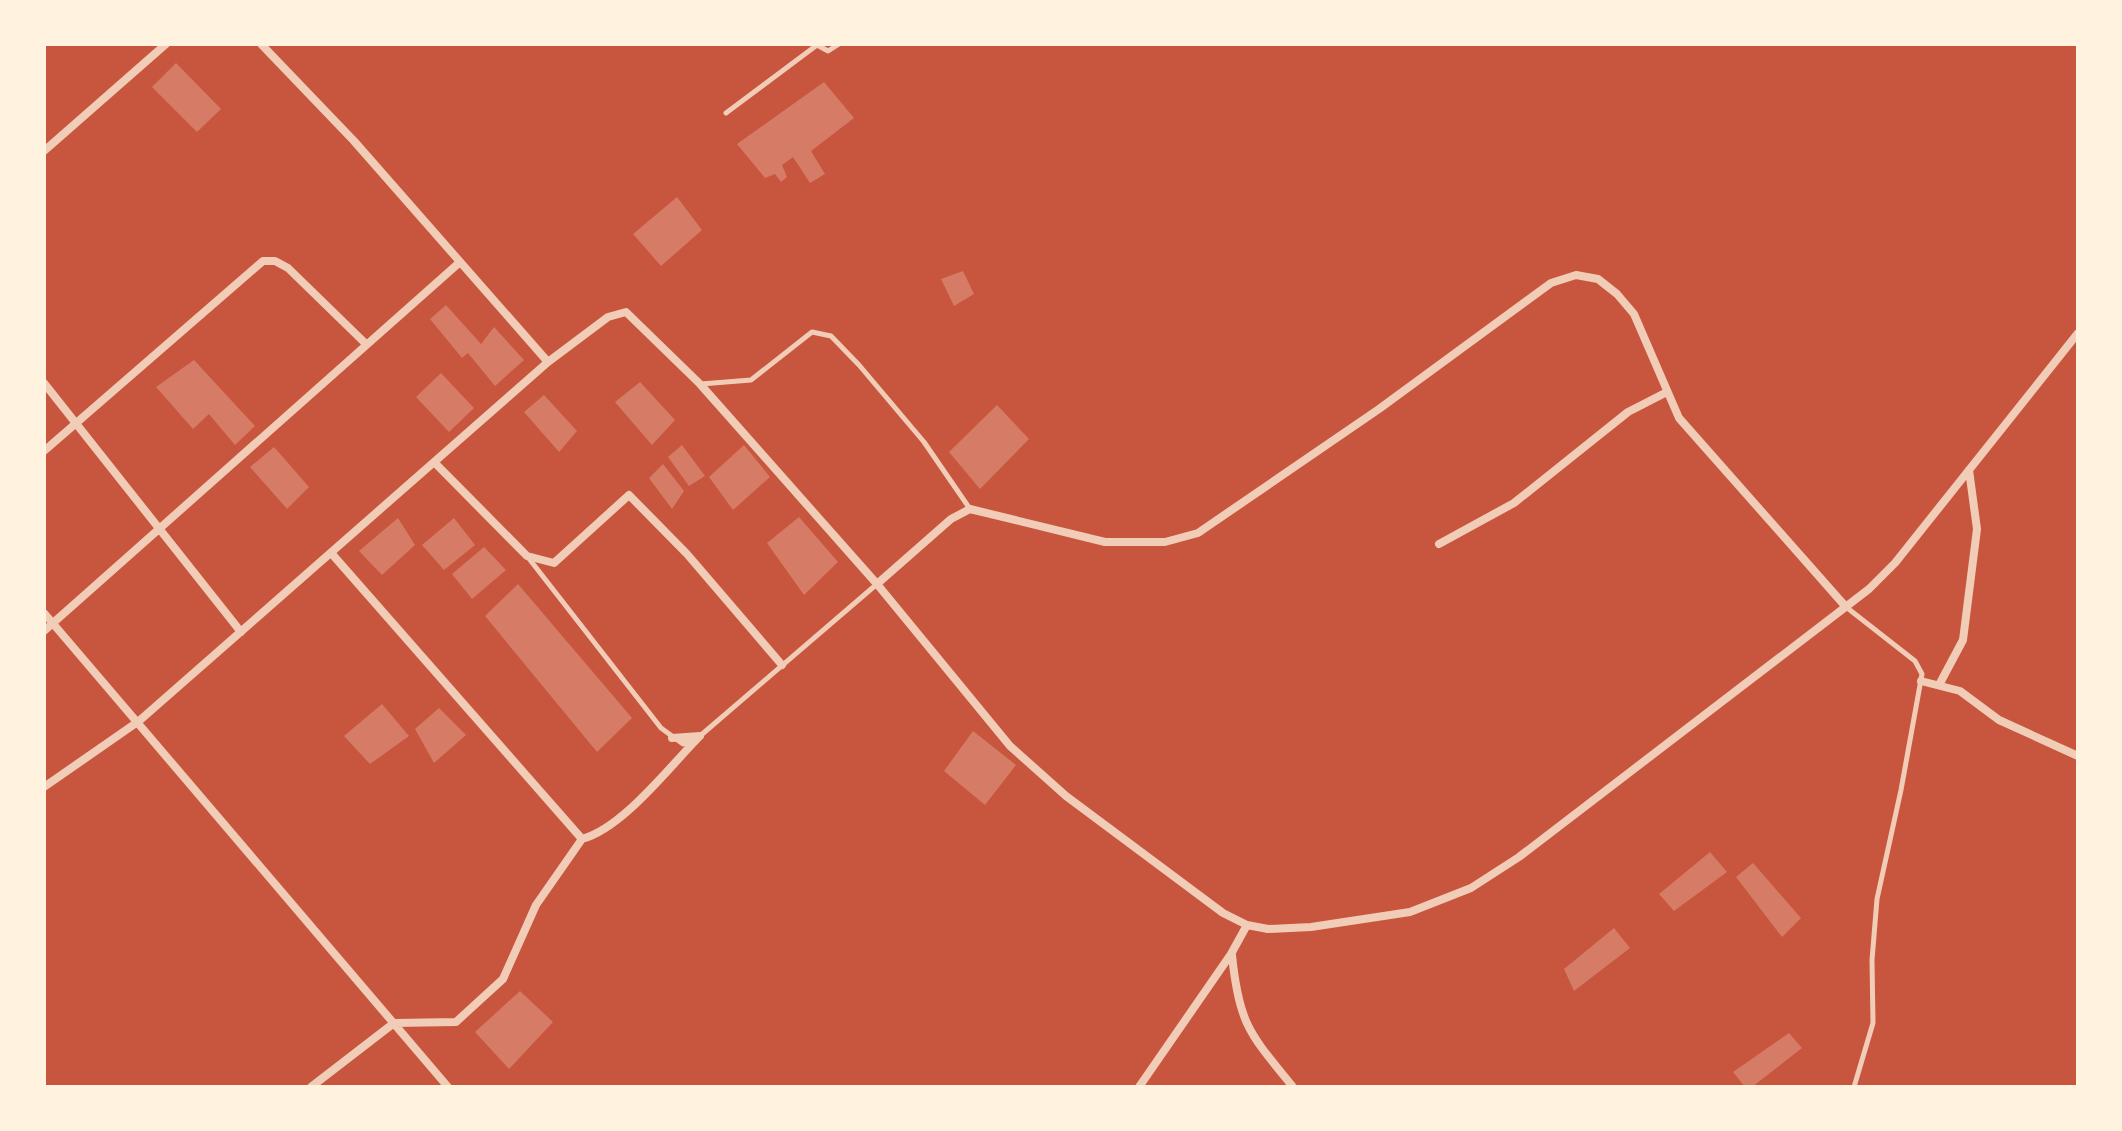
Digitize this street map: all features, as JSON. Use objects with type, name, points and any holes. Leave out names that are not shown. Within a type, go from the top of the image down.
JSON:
[{"type":"street","points":[[44,151],[166,44]]},
{"type":"street","points":[[261,44],[354,141],[548,362]]},
{"type":"street","points":[[44,451],[263,261],[275,261],[288,268],[365,343]]},
{"type":"street","points":[[44,631],[365,343],[460,262]]},
{"type":"street","points":[[877,584],[951,519],[970,509],[1105,542],[1165,542],[1198,533],[1379,409],[1551,283],[1576,275],[1598,279],[1617,294],[1634,314],[1679,418],[1846,607]]},
{"type":"street","points":[[44,787],[139,721],[548,362],[608,317],[626,312],[700,384],[877,584],[1010,746],[1066,796],[1205,902],[1247,925],[1268,929],[1311,927],[1410,912],[1471,888],[1519,857],[1846,607],[1895,563],[2078,333]]},
{"type":"street","points":[[44,383],[241,632]]},
{"type":"street","points":[[1439,544],[1514,503],[1628,412],[1667,392]]},
{"type":"street","points":[[434,462],[527,556],[554,563],[629,495],[687,554],[782,665]]},
{"type":"street","points":[[1939,685],[1963,640],[1977,529],[1969,470]]},
{"type":"street","points":[[332,554],[582,839]]},
{"type":"street","points":[[44,613],[448,1087]]},
{"type":"street","points":[[1921,681],[1960,691],[1999,720],[2078,756]]},
{"type":"street","points":[[311,1087],[394,1023],[456,1022],[503,979],[536,905],[582,839],[596,835],[615,821],[700,736]]},
{"type":"street","points":[[672,738],[700,736]]},
{"type":"street","points":[[1139,1087],[1231,954],[1247,925]]},
{"type":"street","points":[[1231,954],[1241,1016],[1293,1087]]},
{"type":"lane","points":[[726,113],[817,44],[828,51],[839,44]]},
{"type":"lane","points":[[700,384],[751,380],[812,332],[831,336],[895,405],[970,509]]},
{"type":"lane","points":[[527,556],[672,738]]},
{"type":"lane","points":[[700,736],[877,584]]},
{"type":"lane","points":[[1846,607],[1915,661],[1920,667],[1921,681],[1877,899],[1871,1031],[1854,1087]]},
{"type":"building","points":[[176,63],[221,109],[197,132],[152,87]]},
{"type":"building","points":[[824,82],[854,118],[811,151],[825,174],[810,183],[793,157],[782,165],[787,177],[781,182],[775,174],[765,178],[737,144]]},
{"type":"building","points":[[677,197],[702,230],[661,266],[633,234]]},
{"type":"building","points":[[963,271],[974,294],[954,306],[941,279]]},
{"type":"building","points":[[446,305],[481,344],[494,327],[524,360],[495,386],[468,353],[462,358],[430,319]]},
{"type":"building","points":[[194,360],[255,426],[235,445],[209,414],[193,429],[156,387]]},
{"type":"building","points":[[441,373],[474,408],[449,432],[416,397]]},
{"type":"building","points":[[640,382],[675,420],[652,445],[615,402]]},
{"type":"building","points":[[544,395],[577,431],[559,452],[524,412]]},
{"type":"building","points":[[997,405],[1029,439],[980,489],[949,452]]},
{"type":"building","points":[[682,445],[705,476],[689,486],[668,457]]},
{"type":"building","points":[[744,445],[770,477],[733,510],[709,477]]},
{"type":"building","points":[[274,447],[309,487],[287,509],[250,467]]},
{"type":"building","points":[[663,464],[684,491],[672,509],[649,478]]},
{"type":"building","points":[[799,517],[838,562],[804,595],[767,543]]},
{"type":"building","points":[[398,518],[415,545],[382,575],[359,551]]},
{"type":"building","points":[[454,518],[475,545],[444,570],[422,545]]},
{"type":"building","points":[[484,547],[506,570],[472,599],[452,574]]},
{"type":"building","points":[[518,584],[632,718],[597,752],[485,616]]},
{"type":"building","points":[[382,704],[409,736],[370,764],[344,736]]},
{"type":"building","points":[[439,708],[466,735],[434,763],[415,729]]},
{"type":"building","points":[[973,731],[1016,765],[985,805],[944,771]]},
{"type":"building","points":[[1710,852],[1727,872],[1674,911],[1659,894]]},
{"type":"building","points":[[1753,863],[1801,918],[1782,937],[1736,877]]},
{"type":"building","points":[[1614,928],[1630,948],[1574,991],[1564,969]]},
{"type":"building","points":[[520,991],[553,1022],[509,1069],[475,1032]]},
{"type":"building","points":[[1789,1033],[1802,1048],[1752,1087],[1745,1087],[1733,1072]]}]
